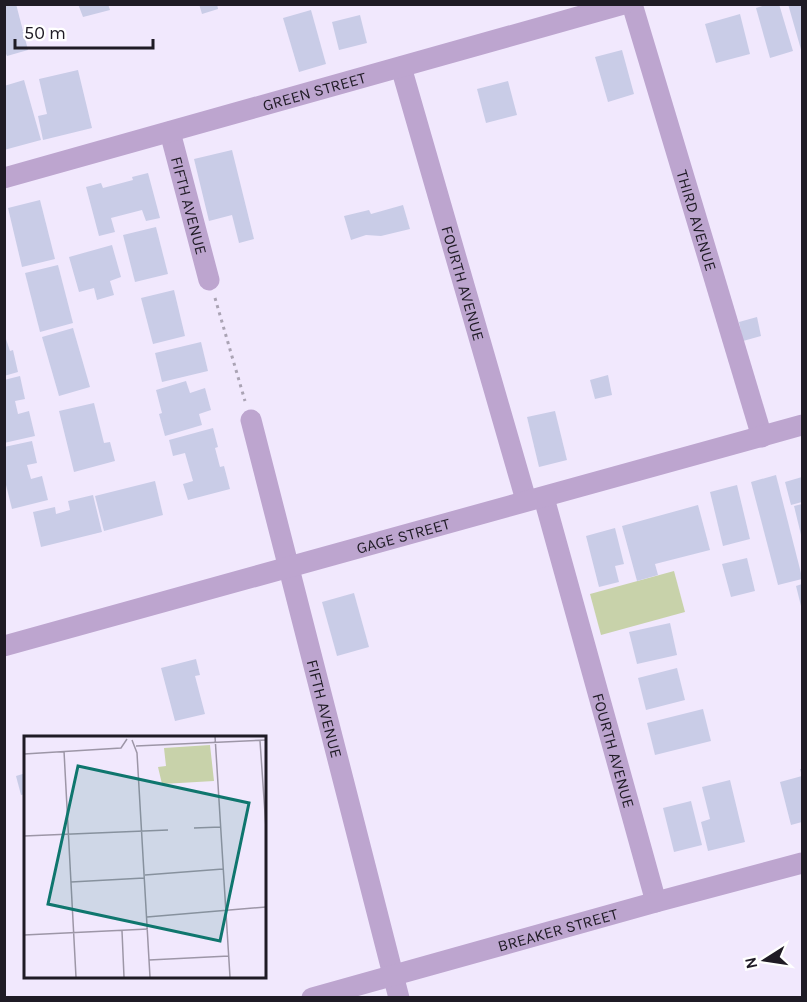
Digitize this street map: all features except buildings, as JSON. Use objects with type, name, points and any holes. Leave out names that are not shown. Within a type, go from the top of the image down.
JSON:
[{"type":"street","name":"GREEN STREET","points":[[4,178],[624,4]]},
{"type":"street","name":"THIRD AVENUE","points":[[632,4],[762,437]]},
{"type":"street","name":"FOURTH AVENUE","points":[[401,67],[535,499],[656,902]]},
{"type":"street","name":"FIFTH AVENUE","points":[[170,132],[209,280]]},
{"type":"street","name":"FIFTH AVENUE","points":[[251,420],[399,998]]},
{"type":"street","name":"GAGE STREET","points":[[4,646],[802,425]]},
{"type":"street","name":"BREAKER STREET","points":[[312,998],[802,863]]},
{"type":"path","points":[[209,280],[251,420]]},
{"type":"green space","points":[[674,571],[685,612],[601,635],[590,594]]}]
